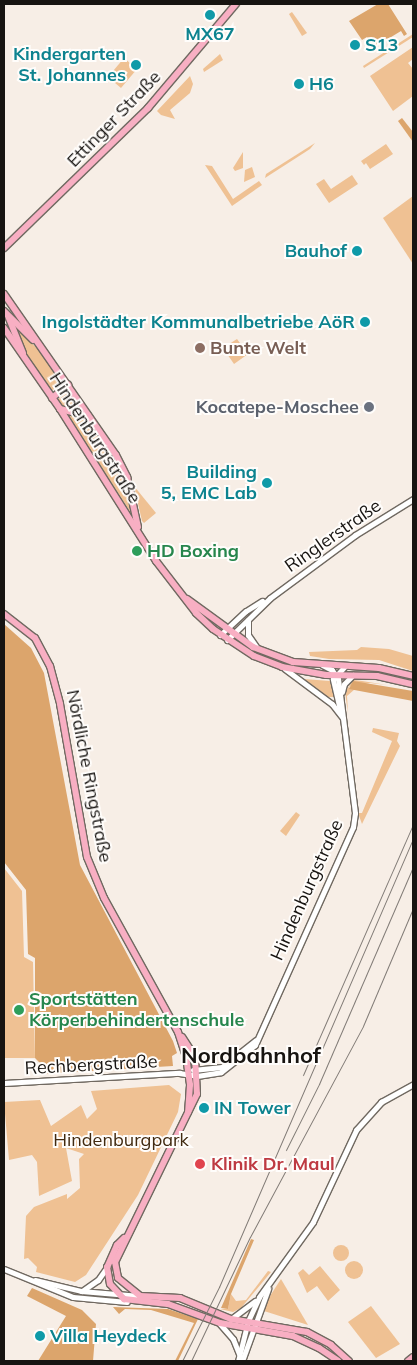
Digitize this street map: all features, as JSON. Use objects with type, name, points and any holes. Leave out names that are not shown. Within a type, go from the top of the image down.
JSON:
[{"type":"main road","name":"Ettinger Straße","points":[[4,248],[144,112],[208,41],[236,4]]},
{"type":"main road","name":"Hindenburgstraße","points":[[4,294],[116,455],[127,477],[138,531]]},
{"type":"main road","name":"Hindenburgstraße","points":[[6,313],[39,344]]},
{"type":"main road","name":"Hindenburgstraße","points":[[6,313],[26,361]]},
{"type":"main road","name":"Hindenburgstraße","points":[[4,328],[60,410],[162,569],[199,617],[227,640],[282,667],[390,678],[413,684]]},
{"type":"main road","points":[[52,398],[68,386]]},
{"type":"main road","points":[[60,410],[88,416]]},
{"type":"main road","name":"Hindenburgstraße","points":[[186,598],[233,634],[259,650],[292,662],[322,666],[387,669],[413,676]]},
{"type":"main road","name":"Nördliche Ringstraße","points":[[4,614],[35,638],[48,661],[60,704],[89,864],[178,1032],[192,1050],[197,1073]]},
{"type":"main road","name":"Nördliche Ringstraße","points":[[178,1032],[189,1073],[188,1112]]},
{"type":"main road","points":[[113,1289],[118,1278],[115,1262],[126,1236],[166,1162],[197,1094],[197,1073]]},
{"type":"main road","points":[[126,1236],[117,1245],[107,1268],[113,1289],[119,1296],[133,1302],[168,1304],[220,1323],[293,1336],[319,1348],[338,1361]]},
{"type":"main road","points":[[118,1278],[140,1296],[180,1298],[231,1318],[308,1332],[331,1345],[350,1361]]},
{"type":"main road","points":[[408,1361],[413,1357]]},
{"type":"street","name":"Ringlerstraße","points":[[227,640],[270,598],[350,538],[413,499]]},
{"type":"street","name":"Ringlerstraße","points":[[220,635],[246,611],[270,598]]},
{"type":"street","points":[[251,615],[248,635],[259,650]]},
{"type":"street","name":"Hindenburgstraße","points":[[189,1073],[224,1071],[251,1049],[355,820],[341,698],[336,674],[322,666]]},
{"type":"street","points":[[336,674],[346,666]]},
{"type":"street","name":"Hindenburgstraße","points":[[282,667],[332,704],[343,718]]},
{"type":"street","name":"Hindenburgstraße","points":[[336,674],[333,684],[343,718]]},
{"type":"street","points":[[341,698],[344,684],[354,674]]},
{"type":"street","name":"Rechbergstraße","points":[[4,1083],[189,1073]]},
{"type":"street","points":[[231,1318],[242,1314],[269,1286],[313,1222],[356,1130],[381,1102],[413,1084]]},
{"type":"street","points":[[81,1291],[98,1280],[107,1268]]},
{"type":"street","points":[[4,1269],[61,1293],[105,1301],[133,1302]]},
{"type":"street","points":[[30,1279],[81,1291],[119,1296],[140,1296]]},
{"type":"street","points":[[251,1322],[269,1286]]},
{"type":"street","points":[[105,1301],[113,1289]]},
{"type":"street","points":[[242,1361],[259,1297]]},
{"type":"street","points":[[220,1323],[234,1339],[238,1358]]},
{"type":"street","points":[[238,1358],[249,1329]]},
{"type":"green space","points":[[292,12],[307,33],[302,36],[289,14]]},
{"type":"green space","points":[[413,34],[413,37],[364,68],[363,66]]},
{"type":"green space","points":[[413,47],[413,59],[408,63],[413,69],[413,96],[393,111],[370,76]]},
{"type":"green space","points":[[220,54],[223,60],[204,72],[203,69]]},
{"type":"green space","points":[[124,58],[137,69],[121,88],[108,77]]},
{"type":"green space","points":[[190,76],[193,84],[190,93],[170,110],[175,119],[161,115],[157,111]]},
{"type":"green space","points":[[315,143],[310,149],[265,178],[266,174]]},
{"type":"green space","points":[[386,144],[393,154],[370,169],[366,163],[364,165],[361,161]]},
{"type":"green space","points":[[243,152],[243,168],[235,171],[233,168]]},
{"type":"green space","points":[[205,165],[212,166],[233,199],[259,181],[262,185],[232,206]]},
{"type":"green space","points":[[252,167],[255,177],[244,182],[245,170]]},
{"type":"green space","points":[[352,175],[358,184],[329,203],[316,184],[324,179],[331,189]]},
{"type":"green space","points":[[413,196],[413,264],[383,218]]},
{"type":"green space","points":[[18,331],[38,349],[63,383],[51,391],[27,356]]},
{"type":"green space","points":[[237,339],[248,354],[234,364],[223,348]]},
{"type":"green space","points":[[67,393],[78,405],[76,410],[63,407],[57,400]]},
{"type":"green space","points":[[67,414],[87,418],[113,456],[125,479],[133,516]]},
{"type":"green space","points":[[134,486],[156,513],[144,523],[142,521]]},
{"type":"green space","points":[[361,647],[389,649],[413,656],[413,671],[379,660],[329,659],[310,656],[309,652],[357,650]]},
{"type":"green space","points":[[304,679],[330,681],[334,697],[328,697]]},
{"type":"green space","points":[[353,680],[387,685],[370,683],[348,687]]},
{"type":"green space","points":[[348,687],[355,689],[347,696],[348,713],[345,692]]},
{"type":"green space","points":[[373,728],[399,733],[397,741],[400,746],[362,824],[358,813],[362,813],[392,741],[372,732]]},
{"type":"green space","points":[[296,812],[300,815],[286,836],[280,831]]},
{"type":"green space","name":"Sportstätten Körperbehindertenschule","points":[[4,868],[22,891],[24,957],[33,962],[35,1058],[4,1058]]},
{"type":"green space","name":"Hindenburgpark","points":[[169,1085],[181,1094],[178,1112],[138,1195],[86,1275],[75,1282],[36,1272],[37,1267],[28,1258],[24,1259],[26,1216],[34,1207],[67,1194],[67,1199],[80,1188],[79,1159],[84,1154],[66,1148],[72,1181],[39,1196],[37,1162],[32,1155],[9,1160],[4,1102],[40,1100],[51,1126],[81,1105],[87,1119],[97,1109],[91,1091]]},
{"type":"green space","points":[[341,1245],[347,1247],[349,1253],[347,1259],[341,1261],[335,1259],[333,1253],[335,1247]]},
{"type":"green space","points":[[354,1261],[360,1264],[363,1270],[360,1276],[354,1279],[348,1276],[345,1270],[348,1264]]},
{"type":"green space","points":[[320,1266],[340,1290],[328,1301],[317,1286],[307,1293],[298,1273],[303,1269],[309,1275]]},
{"type":"green space","points":[[268,1271],[271,1272],[241,1308],[233,1312],[220,1309],[228,1309],[231,1294],[236,1301],[246,1300]]},
{"type":"green space","points":[[281,1279],[308,1325],[264,1311],[268,1299]]},
{"type":"green space","points":[[371,1306],[400,1344],[376,1358],[348,1322]]},
{"type":"shaded area","points":[[378,4],[388,4],[407,34],[404,36],[401,31],[373,48],[367,37],[362,40],[349,21]]},
{"type":"shaded area","points":[[402,118],[413,132],[413,142],[398,121]]},
{"type":"shaded area","points":[[4,624],[31,648],[44,673],[80,865],[173,1041],[177,1053],[172,1056],[173,1066],[41,1074],[41,1064],[35,1058],[35,958],[28,954],[26,890],[4,862]]},
{"type":"shaded area","points":[[353,681],[413,691],[413,701],[349,689]]},
{"type":"shaded area","points":[[251,1239],[254,1240],[231,1294],[228,1309],[221,1308]]},
{"type":"shaded area","points":[[32,1288],[82,1310],[96,1324],[93,1361],[38,1361],[66,1316],[27,1296]]},
{"type":"shaded area","points":[[113,1307],[168,1309],[198,1319],[178,1361],[175,1361],[194,1323],[151,1310],[125,1309],[119,1314]]},
{"type":"railway","points":[[303,1075],[413,824]]},
{"type":"railway","points":[[182,1361],[219,1287],[413,839]]},
{"type":"railway","points":[[286,1150],[319,1084],[413,867]]},
{"type":"railway","points":[[191,1361],[250,1237],[363,1026],[413,908]]},
{"type":"place","name":"MX67","points":[[210,15]]},
{"type":"place","name":"S13","points":[[355,45]]},
{"type":"place","name":"Kindergarten St. Johannes","points":[[136,65]]},
{"type":"place","name":"H6","points":[[299,84]]},
{"type":"place","name":"Bauhof","points":[[357,251]]},
{"type":"place","name":"Ingolstädter Kommunalbetriebe AöR","points":[[365,322]]},
{"type":"place","name":"Bunte Welt","points":[[200,348]]},
{"type":"place","name":"Kocatepe-Moschee","points":[[369,407]]},
{"type":"place","name":"Building 5, EMC Lab","points":[[267,483]]},
{"type":"place","name":"HD Boxing","points":[[137,551]]},
{"type":"place","name":"Sportstätten Körperbehindertenschule","points":[[19,1010]]},
{"type":"place","name":"IN Tower","points":[[204,1108]]},
{"type":"place","name":"Klinik Dr. Maul","points":[[200,1164]]},
{"type":"place","name":"Villa Heydeck","points":[[40,1336]]},
{"type":"district","name":"Nordbahnhof","points":[[251,1056]]}]
